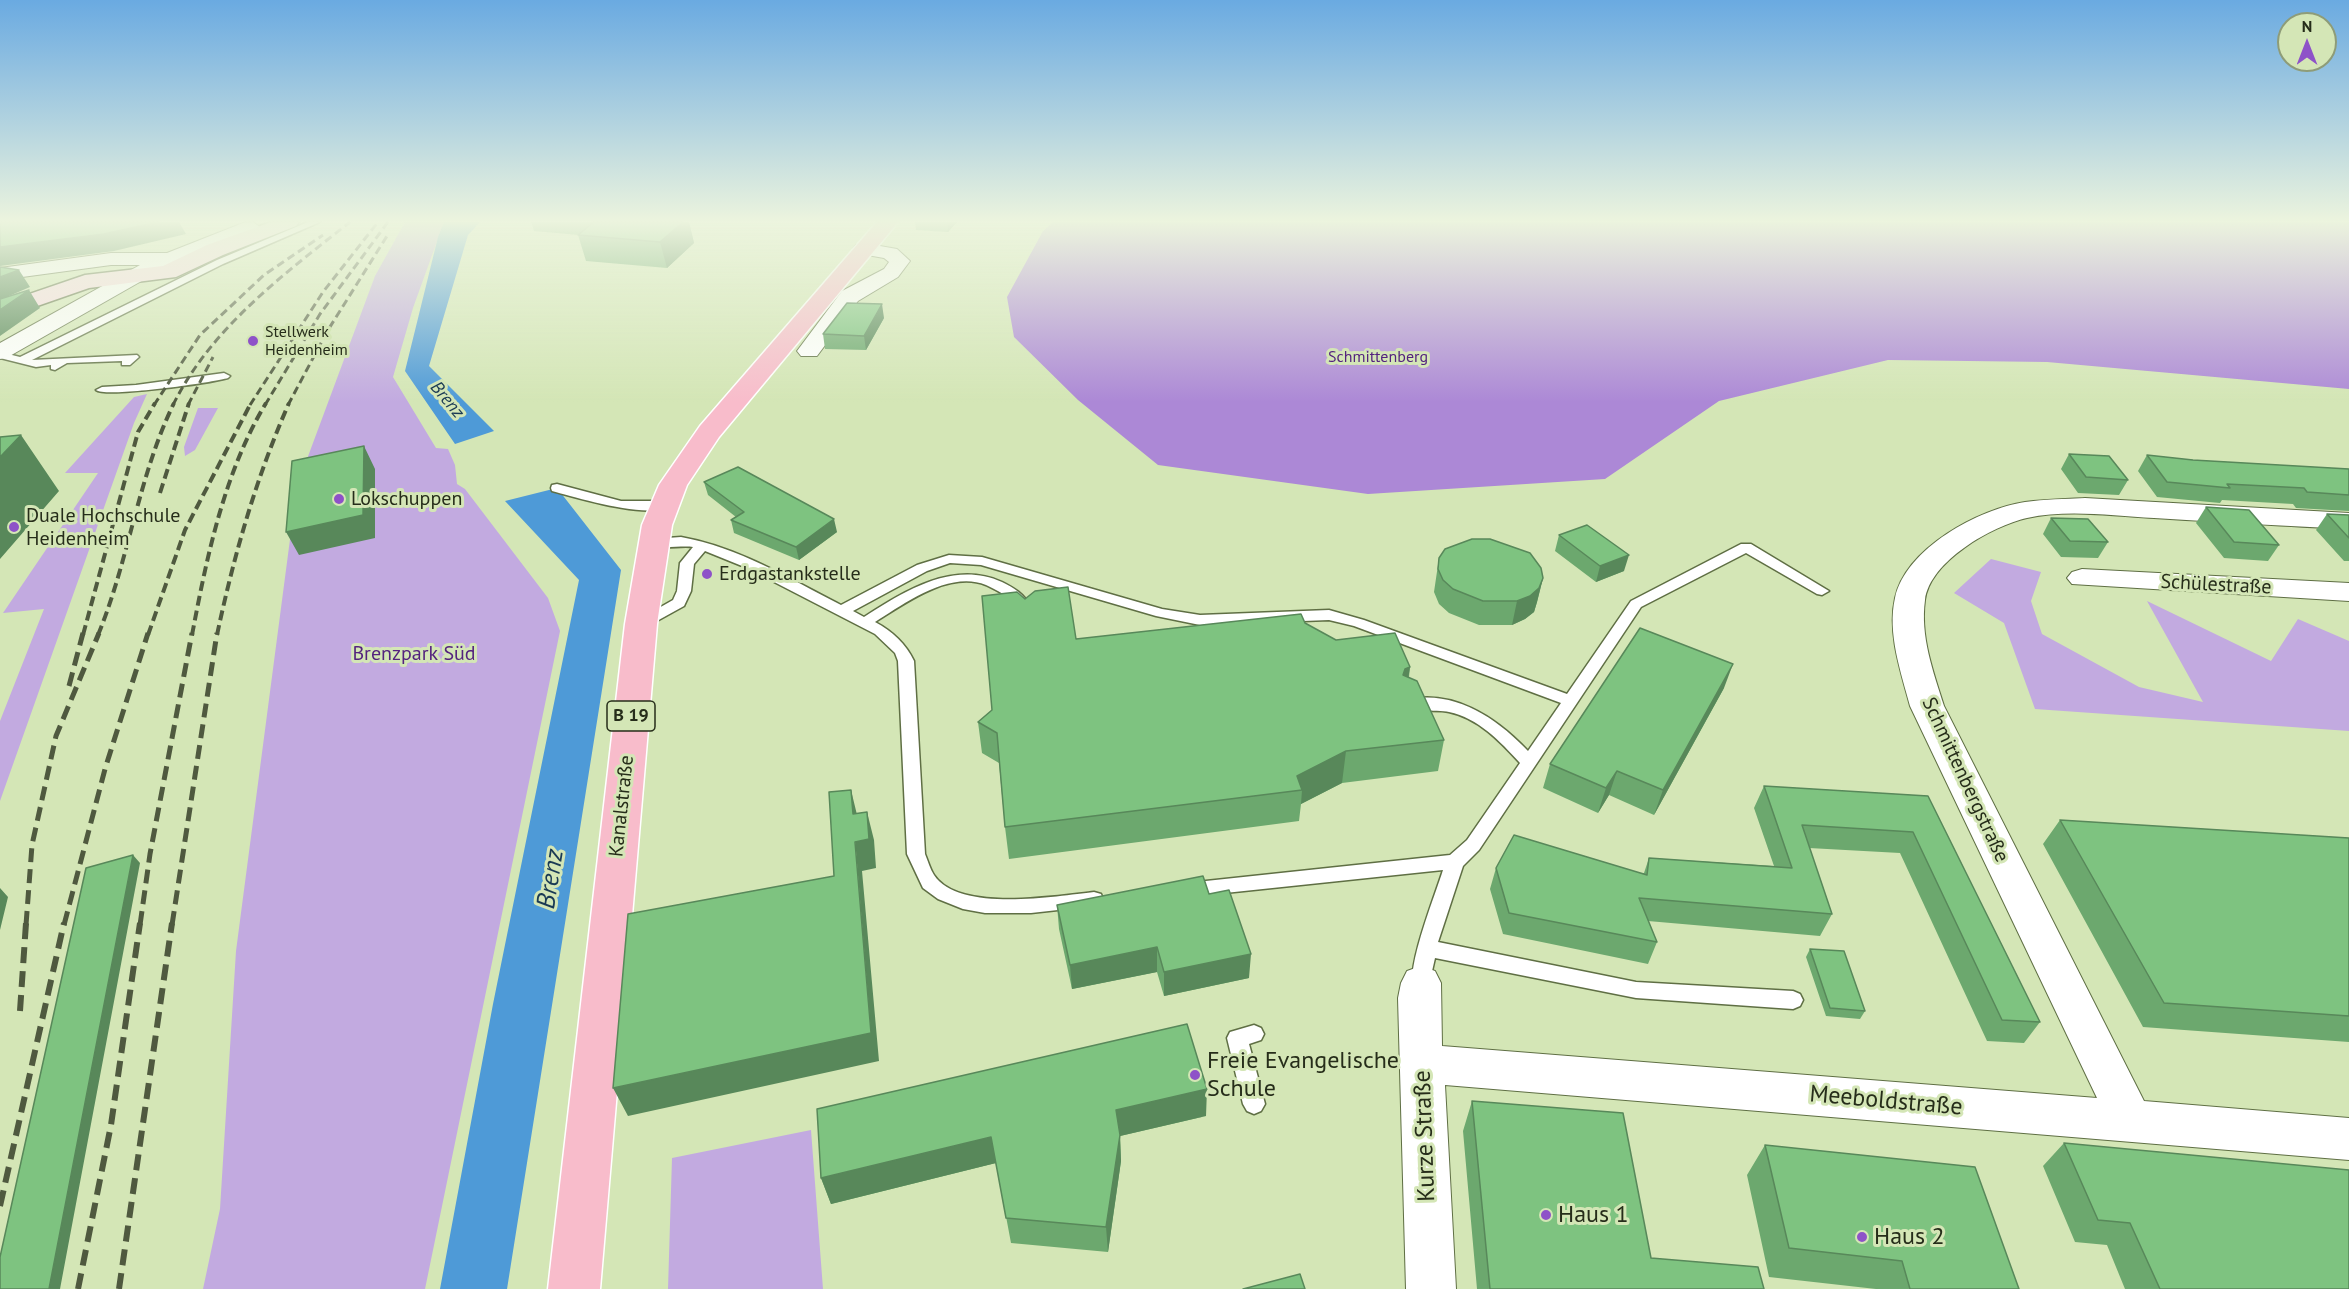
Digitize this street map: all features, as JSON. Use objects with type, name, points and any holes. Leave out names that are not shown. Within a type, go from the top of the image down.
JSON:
[{"type":"main road","name":"Kanalstraße","points":[[574,1289],[641,624],[653,543],[663,505],[673,485],[709,432],[835,282]]},
{"type":"street","points":[[0,306],[44,282]]},
{"type":"street","points":[[0,312],[47,282]]},
{"type":"street","points":[[79,282],[99,296]]},
{"type":"street","points":[[7,357],[99,296],[125,282]]},
{"type":"street","points":[[7,357],[130,282]]},
{"type":"street","points":[[809,351],[850,296],[875,282]]},
{"type":"street","name":"Schmittenbergstraße","points":[[2131,1122],[1928,706],[1910,645],[1910,598],[1922,572],[1955,540],[1994,520],[2025,510],[2085,506],[2349,521]]},
{"type":"street","name":"Schülestraße","points":[[2082,578],[2349,592]]},
{"type":"street","name":"Kurze Straße","points":[[1424,965],[1419,998],[1431,1289]]},
{"type":"street","name":"Meeboldstraße","points":[[1422,1064],[2349,1139]]},
{"type":"lane","points":[[7,357],[175,282]]},
{"type":"lane","points":[[7,357],[36,363],[133,357],[126,363]]},
{"type":"lane","points":[[102,390],[136,388],[224,376]]},
{"type":"lane","points":[[557,488],[621,505],[663,505]]},
{"type":"lane","points":[[653,543],[681,541],[703,545],[752,565],[880,632],[901,650],[906,661],[916,854],[928,882],[949,898],[1007,908],[1112,897]]},
{"type":"lane","points":[[641,624],[679,603],[684,591],[687,563],[703,545]]},
{"type":"lane","points":[[1793,1000],[1636,990],[1424,965],[1455,862],[1473,845],[1636,604],[1746,547],[1822,591]]},
{"type":"lane","points":[[840,612],[922,568],[949,559],[982,561],[1161,613],[1200,620],[1329,615],[1359,622],[1571,701]]},
{"type":"lane","points":[[864,623],[916,592],[957,579],[996,583],[1020,600],[1029,622]]},
{"type":"lane","points":[[1408,705],[1432,703],[1457,706],[1478,714],[1495,727],[1529,762]]},
{"type":"lane","points":[[1170,892],[1455,862]]},
{"type":"lane","points":[[1254,1034],[1237,1038],[1254,1104]]},
{"type":"green space","name":"Brenzpark Süd","points":[[373,282],[422,282],[393,377],[436,448],[448,449],[455,465],[457,484],[465,489],[548,598],[560,631],[425,1289],[203,1289],[220,1209],[236,951],[297,486]]},
{"type":"green space","name":"Schmittenberg","points":[[1015,282],[2349,282],[2349,389],[2047,362],[1888,360],[1719,401],[1605,479],[1368,494],[1158,465],[1078,400],[1014,337],[1007,297]]},
{"type":"green space","points":[[147,394],[134,423],[0,801],[0,721],[44,609],[3,613],[98,473],[65,473],[134,397]]},
{"type":"green space","points":[[198,408],[218,408],[195,450],[185,456],[184,447]]},
{"type":"green space","points":[[1991,559],[2041,572],[2031,601],[2042,634],[2139,687],[2203,702],[2147,601],[2271,661],[2298,619],[2349,641],[2349,731],[2035,709],[2004,623],[1954,593]]},
{"type":"green space","points":[[811,1130],[823,1289],[668,1289],[672,1158]]},
{"type":"water","name":"Brenz","points":[[427,282],[454,282],[429,366],[494,431],[455,444],[405,371]]},
{"type":"water","name":"Brenz","points":[[557,488],[621,570],[507,1289],[440,1289],[493,1004],[579,580],[505,501]]},
{"type":"building","points":[[29,290],[0,310],[0,299]]},
{"type":"building","points":[[847,303],[882,304],[864,336],[823,334]]},
{"type":"building","points":[[21,435],[0,457],[0,437]]},
{"type":"building","points":[[364,446],[363,515],[286,532],[292,461]]},
{"type":"building","points":[[2069,454],[2109,456],[2128,480],[2086,477]]},
{"type":"building","points":[[2147,455],[2193,460],[2349,469],[2349,495],[2307,492],[2304,488],[2227,484],[2230,488],[2167,482]]},
{"type":"building","points":[[738,467],[834,519],[796,547],[731,520],[744,512],[704,482]]},
{"type":"building","points":[[2206,507],[2249,510],[2279,545],[2234,542]]},
{"type":"building","points":[[2327,514],[2349,515],[2349,538]]},
{"type":"building","points":[[2051,518],[2088,519],[2108,542],[2070,541]]},
{"type":"building","points":[[1587,525],[1629,555],[1600,566],[1559,535]]},
{"type":"building","points":[[1472,539],[1490,539],[1530,553],[1541,568],[1543,578],[1539,588],[1530,596],[1517,601],[1483,601],[1453,589],[1443,580],[1438,569],[1439,558],[1445,549]]},
{"type":"building","points":[[1068,587],[1076,639],[1301,614],[1305,623],[1336,640],[1395,633],[1410,667],[1405,669],[1403,675],[1417,681],[1444,740],[1346,751],[1297,776],[1302,790],[1005,827],[997,733],[978,722],[992,710],[982,596],[1017,592],[1025,599],[1035,591]]},
{"type":"building","points":[[1640,628],[1733,664],[1663,790],[1617,771],[1606,788],[1550,764]]},
{"type":"building","points":[[1764,786],[1928,796],[2040,1022],[2002,1020],[1913,832],[1802,825],[1832,914],[1639,898],[1657,942],[1509,913],[1496,868],[1514,835],[1647,875],[1649,858],[1792,868]]},
{"type":"building","points":[[851,790],[853,814],[867,812],[869,839],[855,842],[871,1033],[613,1088],[628,914],[834,876],[829,792]]},
{"type":"building","points":[[2060,820],[2349,838],[2349,1016],[2164,1003]]},
{"type":"building","points":[[133,855],[49,1289],[0,1289],[0,1257],[86,868]]},
{"type":"building","points":[[1203,876],[1209,894],[1229,890],[1251,954],[1164,972],[1157,947],[1070,965],[1057,905]]},
{"type":"building","points":[[1810,949],[1844,951],[1865,1011],[1830,1008]]},
{"type":"building","points":[[1187,1024],[1207,1089],[1116,1110],[1120,1135],[1106,1227],[1006,1218],[991,1137],[821,1178],[817,1109]]},
{"type":"building","name":"Haus 1","points":[[1472,1101],[1623,1113],[1651,1258],[1758,1267],[1764,1289],[1490,1289]]},
{"type":"building","points":[[2064,1143],[2349,1170],[2349,1289],[2160,1289],[2130,1223],[2098,1220]]},
{"type":"building","points":[[1765,1145],[1975,1167],[2019,1289],[1910,1289],[1902,1261],[1789,1248]]},
{"type":"building","points":[[1300,1274],[1305,1289],[1243,1289]]},
{"type":"railway","points":[[154,405],[200,335],[256,282]]},
{"type":"railway","points":[[174,404],[207,351],[228,327],[275,282]]},
{"type":"railway","points":[[250,405],[331,282]]},
{"type":"railway","points":[[265,405],[320,314],[344,282]]},
{"type":"railway","points":[[289,404],[328,330],[358,282]]},
{"type":"railway","points":[[189,403],[213,357]]},
{"type":"railway","points":[[83,635],[138,432],[155,403]]},
{"type":"railway","points":[[160,493],[189,403]]},
{"type":"railway","points":[[148,635],[185,530],[251,403]]},
{"type":"railway","points":[[192,635],[211,545],[228,486],[251,430],[266,403]]},
{"type":"railway","points":[[98,635],[118,578],[151,460],[174,404]]},
{"type":"railway","points":[[217,635],[247,517],[266,460],[289,404]]},
{"type":"railway","points":[[69,686],[83,633]]},
{"type":"railway","points":[[26,925],[32,845],[56,736],[99,633]]},
{"type":"railway","points":[[64,925],[105,769],[148,633]]},
{"type":"railway","points":[[140,925],[150,854],[192,633]]},
{"type":"railway","points":[[172,925],[217,633]]},
{"type":"railway","points":[[20,1011],[26,923]]},
{"type":"railway","points":[[0,1206],[64,923]]},
{"type":"railway","points":[[78,1289],[111,1125],[140,923]]},
{"type":"railway","points":[[119,1289],[172,923]]},
{"type":"place","name":"Stellwerk Heidenheim","points":[[253,341]]},
{"type":"place","name":"Lokschuppen","points":[[339,499]]},
{"type":"place","name":"Duale Hochschule Heidenheim","points":[[14,527]]},
{"type":"place","name":"Erdgastankstelle","points":[[707,574]]},
{"type":"place","name":"Freie Evangelische Schule","points":[[1195,1075]]},
{"type":"place","name":"Haus 1","points":[[1546,1215]]},
{"type":"place","name":"Haus 2","points":[[1862,1237]]}]
